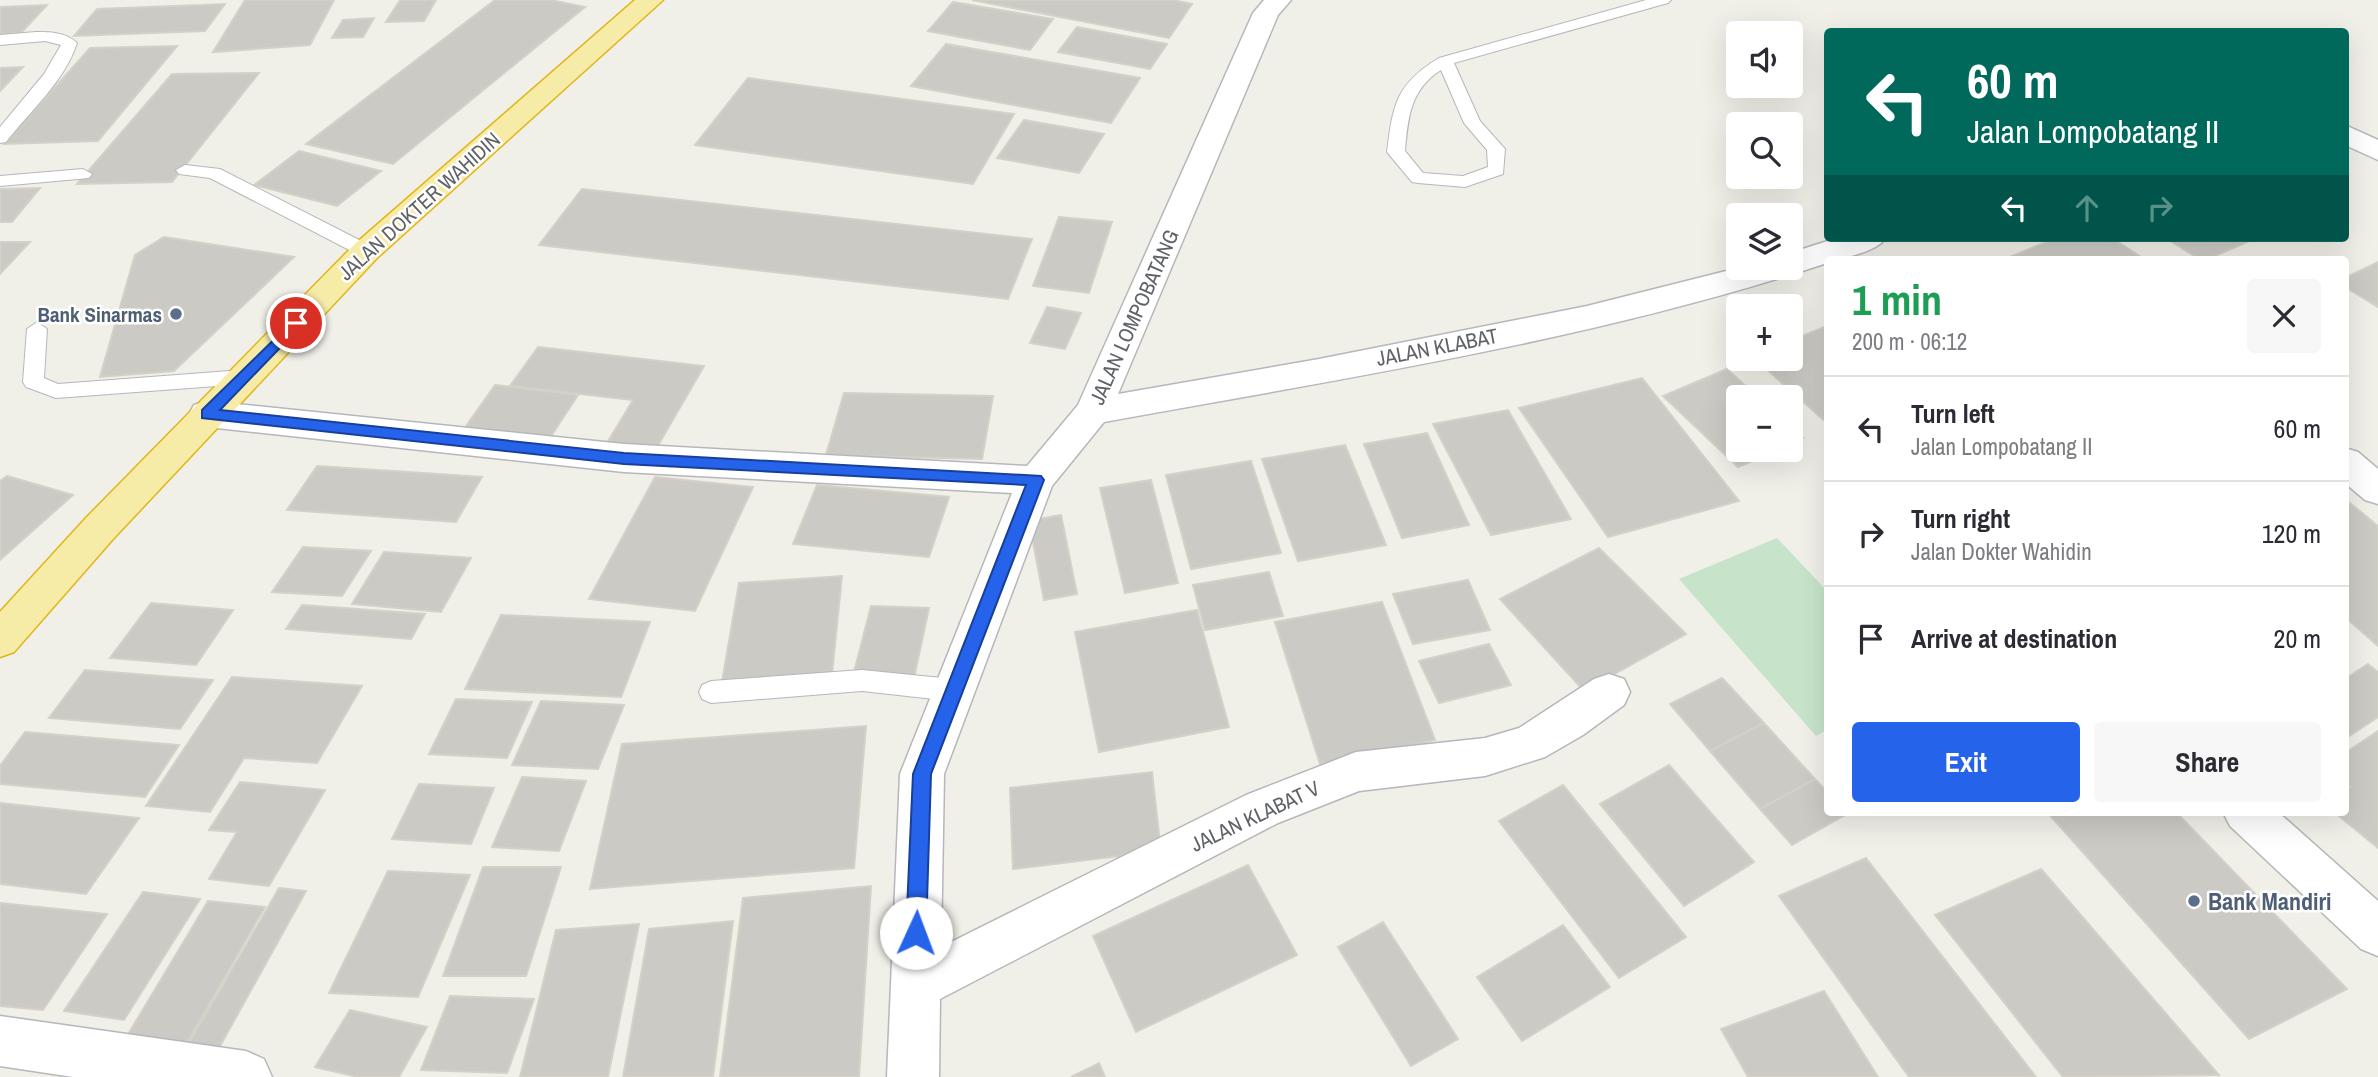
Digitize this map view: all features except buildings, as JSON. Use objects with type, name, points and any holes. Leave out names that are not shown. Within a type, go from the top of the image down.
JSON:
[{"type":"highway","name":"JALAN DOKTER WAHIDIN","points":[[0,640],[207,414],[366,251],[650,0]]},
{"type":"street","name":"JALAN LOMPOBATANG","points":[[913,1077],[922,774],[952,690],[1036,480],[1093,411],[1266,13],[1278,0]]},
{"type":"street","points":[[2349,136],[2378,151]]},
{"type":"street","points":[[1803,260],[1858,242]]},
{"type":"street","name":"JALAN KLABAT","points":[[1093,411],[1319,371],[1587,317],[1730,280]]},
{"type":"street","points":[[207,414],[624,458],[1036,480]]},
{"type":"street","points":[[2349,465],[2378,490]]},
{"type":"street","name":"JALAN KLABAT V","points":[[914,986],[1262,809],[1356,772],[1485,757],[1530,744],[1609,692]]},
{"type":"street","points":[[2250,816],[2378,933]]},
{"type":"street","points":[[0,1041],[246,1077]]},
{"type":"lane","points":[[1445,61],[1472,122],[1496,149],[1497,170],[1465,182],[1418,178],[1395,152],[1405,94],[1418,76],[1445,61],[1663,0]]},
{"type":"lane","points":[[0,40],[50,37],[69,43],[68,50],[48,78],[0,138]]},
{"type":"lane","points":[[185,170],[215,173],[366,251]]},
{"type":"lane","points":[[0,181],[83,174]]},
{"type":"lane","points":[[37,329],[33,382],[56,391],[243,377]]},
{"type":"lane","points":[[711,692],[765,686],[896,681],[952,690]]},
{"type":"green space","points":[[1777,538],[1824,588],[1824,732],[1816,736],[1679,579]]},
{"type":"place","name":"Bank Sinarmas","points":[[176,314]]},
{"type":"place","name":"Bank Mandiri","points":[[2194,901]]},
{"type":"route","points":[[296,323],[207,414],[624,458],[1036,480],[952,690],[922,774],[916,933]]}]
